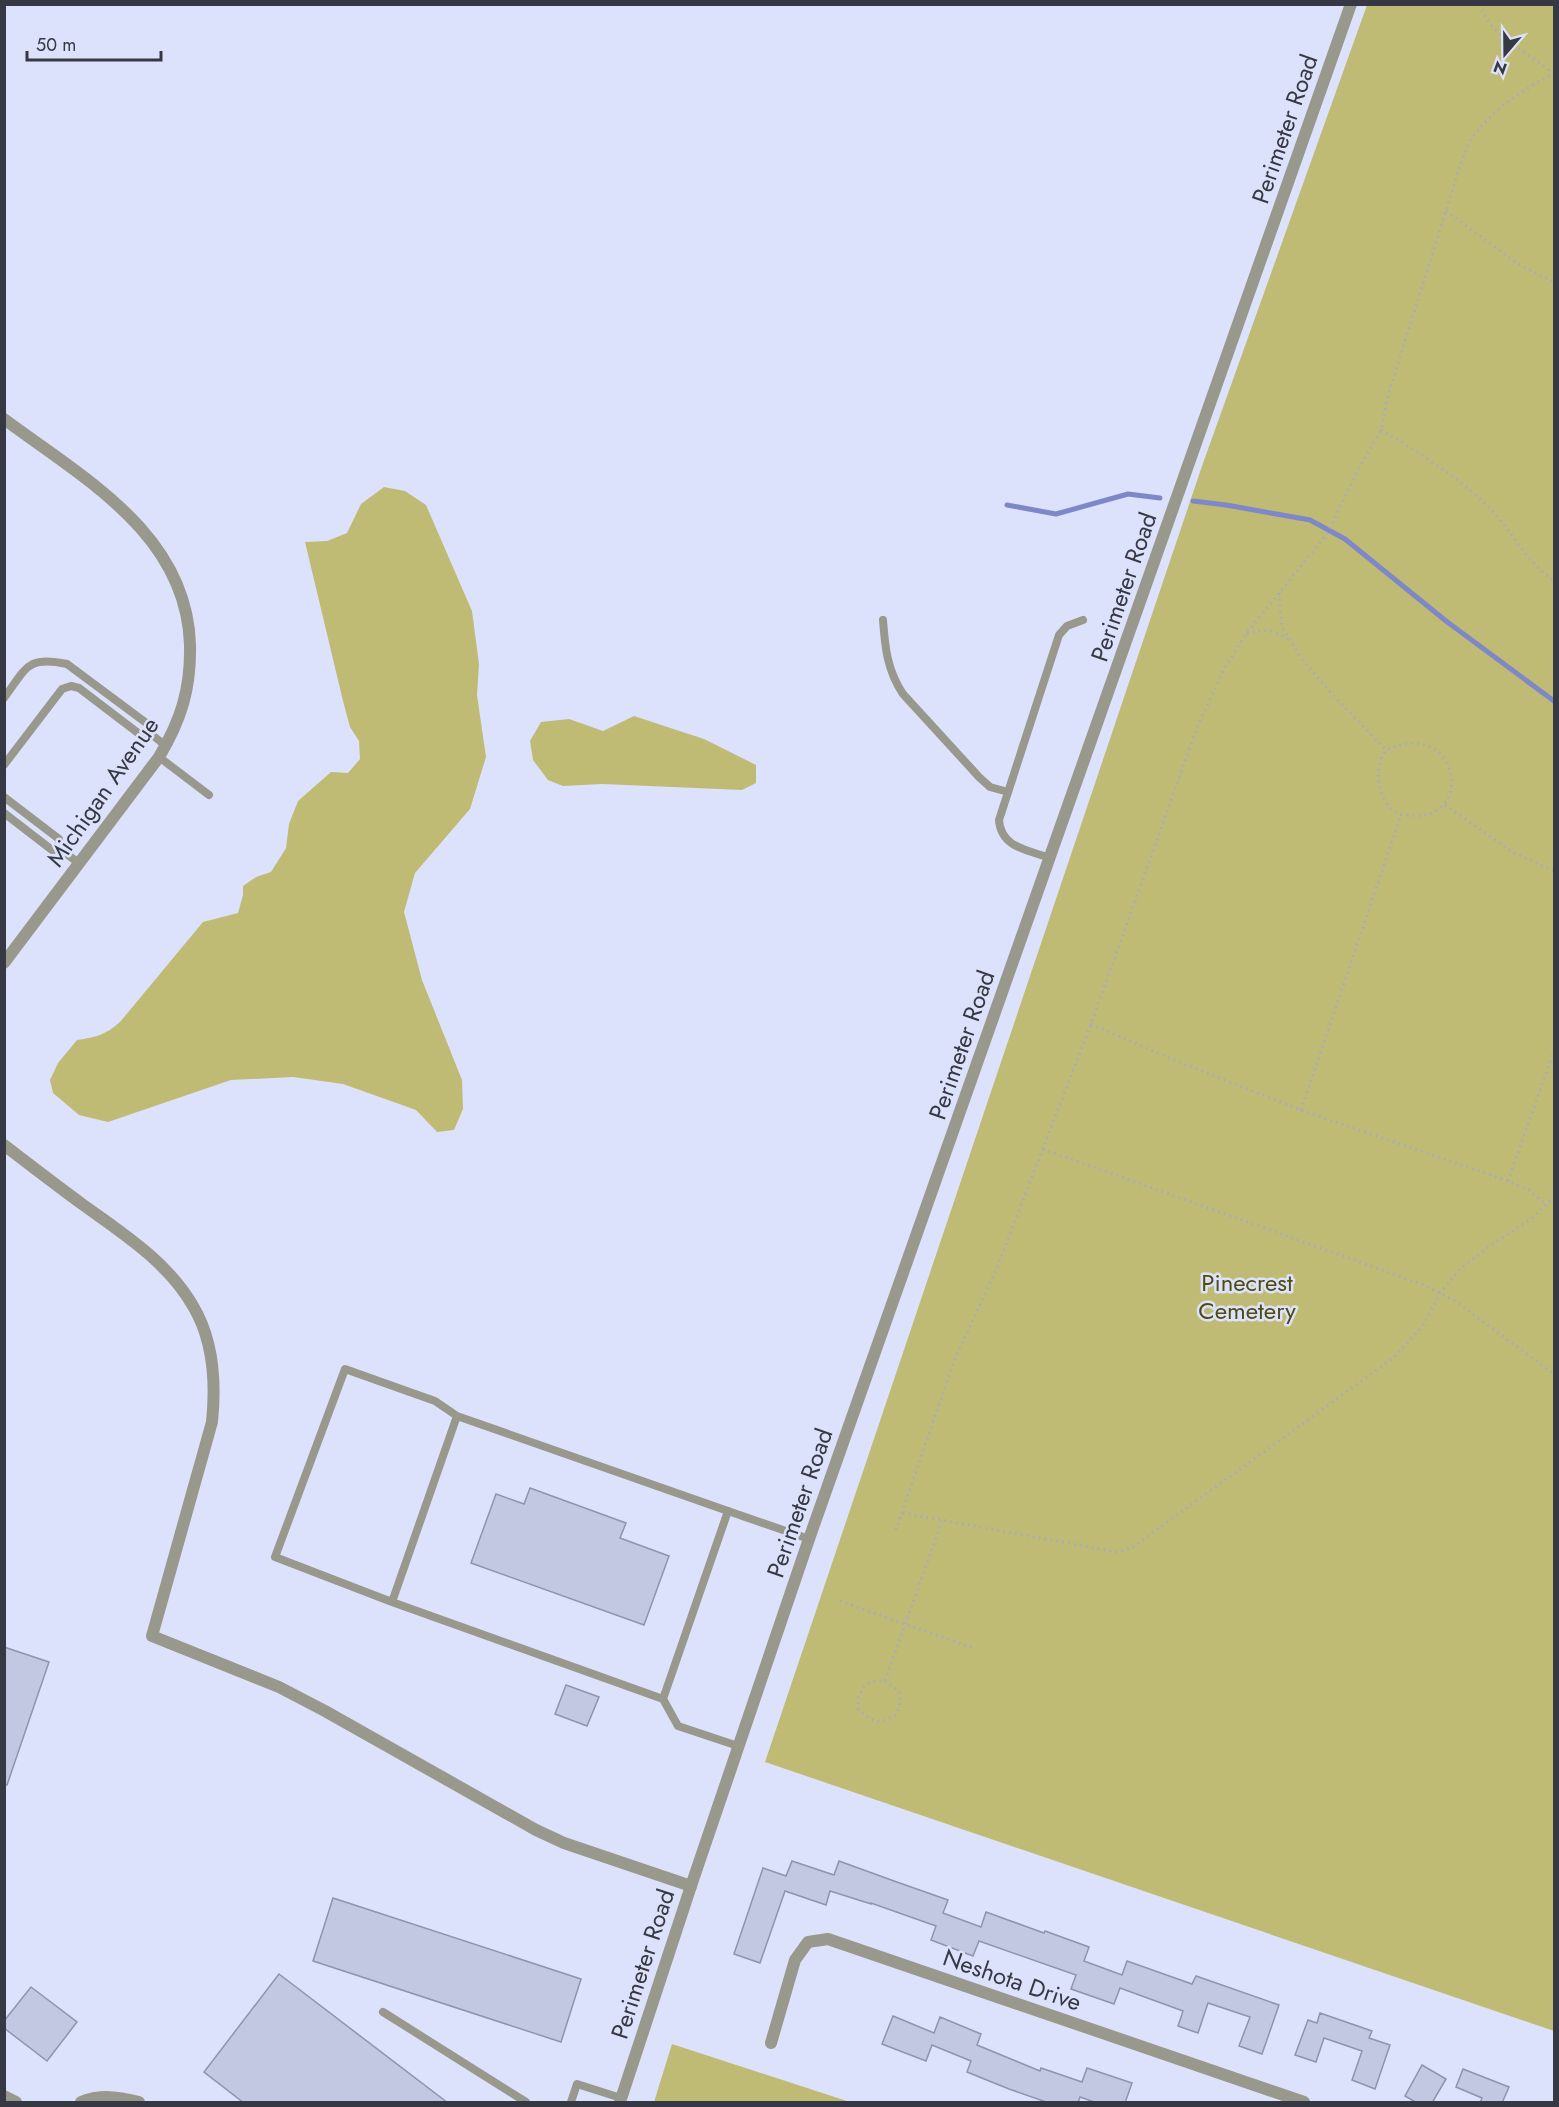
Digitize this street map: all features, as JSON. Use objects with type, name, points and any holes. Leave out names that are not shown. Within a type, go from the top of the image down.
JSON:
[{"type":"street","name":"Perimeter Road","points":[[620,2100],[809,1539],[1351,4]]},
{"type":"street","name":"Michigan Avenue","points":[[4,419],[121,507],[156,546],[170,567],[179,589],[186,613],[190,658],[186,695],[176,726],[166,746],[4,963]]},
{"type":"street","points":[[4,1145],[123,1234],[167,1271],[194,1306],[205,1336],[212,1362],[215,1393],[212,1422],[152,1636],[279,1687],[325,1710],[536,1830],[564,1843],[691,1886]]},
{"type":"street","name":"Neshota Drive","points":[[771,2043],[795,1960],[808,1942],[828,1940],[1304,2103]]},
{"type":"street","points":[[4,2096],[16,2103]]},
{"type":"street","points":[[81,2103],[98,2096],[122,2098],[139,2103]]},
{"type":"lane","points":[[883,620],[886,657],[894,680],[903,694],[979,777],[990,787],[1008,792]]},
{"type":"lane","points":[[1050,858],[1006,840],[1000,831],[999,820],[1059,635],[1067,626],[1083,620]]},
{"type":"lane","points":[[4,698],[29,664],[37,661],[52,661],[67,664],[150,725],[151,734],[166,746]]},
{"type":"lane","points":[[4,765],[63,689],[71,686],[79,688],[142,736],[151,734]]},
{"type":"lane","points":[[159,757],[209,795]]},
{"type":"lane","points":[[4,797],[59,839],[60,849]]},
{"type":"lane","points":[[4,813],[52,850],[60,849],[80,864]]},
{"type":"lane","points":[[738,1746],[678,1726],[663,1699],[392,1602],[275,1557],[345,1369],[435,1401],[457,1416],[809,1539]]},
{"type":"lane","points":[[392,1602],[457,1416]]},
{"type":"lane","points":[[663,1699],[728,1511]]},
{"type":"lane","points":[[383,2012],[526,2103]]},
{"type":"lane","points":[[571,2103],[578,2084],[620,2100]]},
{"type":"path","points":[[896,1530],[954,1360],[996,1270],[1043,1149],[1091,1024],[1198,725],[1224,669],[1246,634],[1323,539],[1381,430],[1388,395],[1471,140],[1498,110],[1520,93],[1554,74],[1542,63],[1502,37],[1484,16],[1480,4]]},
{"type":"path","points":[[1446,211],[1518,264],[1554,282]]},
{"type":"path","points":[[1381,430],[1459,482],[1496,515],[1518,546],[1540,571],[1554,581]]},
{"type":"path","points":[[1279,592],[1282,627],[1302,658],[1331,693],[1386,750]]},
{"type":"path","points":[[1246,634],[1259,629],[1277,632],[1290,640]]},
{"type":"path","points":[[1412,742],[1428,745],[1441,755],[1450,766],[1453,781],[1451,794],[1445,805],[1433,812],[1415,816],[1401,815],[1389,806],[1379,789],[1378,776],[1380,762],[1386,750],[1398,744],[1412,742]]},
{"type":"path","points":[[1445,805],[1514,853],[1554,871]]},
{"type":"path","points":[[1301,1110],[1401,815]]},
{"type":"path","points":[[1091,1024],[1174,1060],[1301,1110],[1508,1181],[1529,1190],[1546,1205]]},
{"type":"path","points":[[1508,1181],[1554,1051]]},
{"type":"path","points":[[1043,1149],[1440,1293],[1455,1301],[1554,1374]]},
{"type":"path","points":[[902,1513],[1117,1551],[1133,1547],[1393,1358],[1423,1326],[1440,1293],[1460,1269],[1532,1218],[1554,1197]]},
{"type":"path","points":[[885,1681],[942,1521]]},
{"type":"path","points":[[840,1601],[974,1648]]},
{"type":"path","points":[[874,1681],[885,1681],[899,1691],[900,1703],[897,1714],[879,1722],[867,1717],[858,1709],[858,1698],[865,1685],[874,1681]]},
{"type":"green space","name":"Pinecrest Cemetery","points":[[1367,5],[1554,5],[1554,2031],[765,1762],[1202,466]]},
{"type":"green space","points":[[384,487],[405,491],[426,505],[472,611],[479,664],[477,695],[486,757],[470,809],[415,873],[404,912],[422,980],[462,1080],[463,1109],[454,1130],[437,1132],[416,1110],[343,1084],[293,1077],[231,1080],[108,1122],[79,1115],[53,1093],[50,1080],[58,1063],[77,1040],[100,1035],[120,1022],[203,922],[238,913],[243,886],[256,877],[271,872],[286,848],[289,824],[298,801],[331,772],[348,773],[360,759],[359,741],[350,727],[305,542],[327,541],[347,533],[361,504]]},
{"type":"green space","points":[[634,716],[704,739],[756,765],[756,783],[742,790],[602,784],[563,786],[548,780],[533,760],[530,741],[541,722],[569,719],[603,731]]},
{"type":"green space","points":[[672,2044],[850,2102],[654,2102]]},
{"type":"building","points":[[530,1488],[626,1523],[620,1538],[669,1556],[644,1625],[471,1563],[496,1494],[524,1504]]},
{"type":"building","points":[[4,1647],[49,1662],[7,1785],[4,1784]]},
{"type":"building","points":[[566,1685],[599,1697],[587,1726],[555,1714]]},
{"type":"building","points":[[792,1861],[834,1875],[839,1861],[948,1900],[943,1913],[981,1927],[986,1912],[1044,1933],[1045,1931],[1089,1947],[1084,1961],[1122,1975],[1127,1961],[1192,1984],[1196,1976],[1279,2005],[1262,2054],[1239,2046],[1250,2017],[1208,2003],[1198,2033],[1178,2026],[1183,2011],[1120,1988],[1114,2004],[1071,1989],[1076,1975],[979,1941],[973,1956],[931,1940],[936,1926],[830,1891],[826,1905],[785,1891],[760,1963],[734,1954],[763,1868],[786,1876]]},
{"type":"building","points":[[333,1898],[581,1979],[561,2042],[313,1961]]},
{"type":"building","points":[[279,1974],[448,2103],[244,2103],[204,2072]]},
{"type":"building","points":[[31,1987],[77,2022],[47,2061],[4,2028],[4,2021]]},
{"type":"building","points":[[1320,2013],[1372,2031],[1369,2038],[1390,2045],[1375,2089],[1352,2080],[1362,2051],[1324,2038],[1316,2062],[1295,2055],[1308,2020],[1317,2023]]},
{"type":"building","points":[[893,2016],[934,2033],[940,2017],[981,2034],[977,2045],[1040,2071],[1041,2068],[1082,2082],[1087,2068],[1132,2083],[1125,2103],[1097,2103],[1080,2097],[1078,2103],[1049,2103],[967,2072],[971,2061],[932,2045],[926,2061],[882,2044]]},
{"type":"building","points":[[1422,2065],[1446,2079],[1432,2103],[1417,2103],[1405,2096]]},
{"type":"building","points":[[1463,2069],[1509,2087],[1502,2103],[1480,2103],[1482,2098],[1456,2087]]},
{"type":"waterway","points":[[1007,505],[1056,514],[1128,494],[1160,498]]},
{"type":"waterway","points":[[1193,501],[1310,520],[1345,539],[1446,621],[1554,701]]}]
